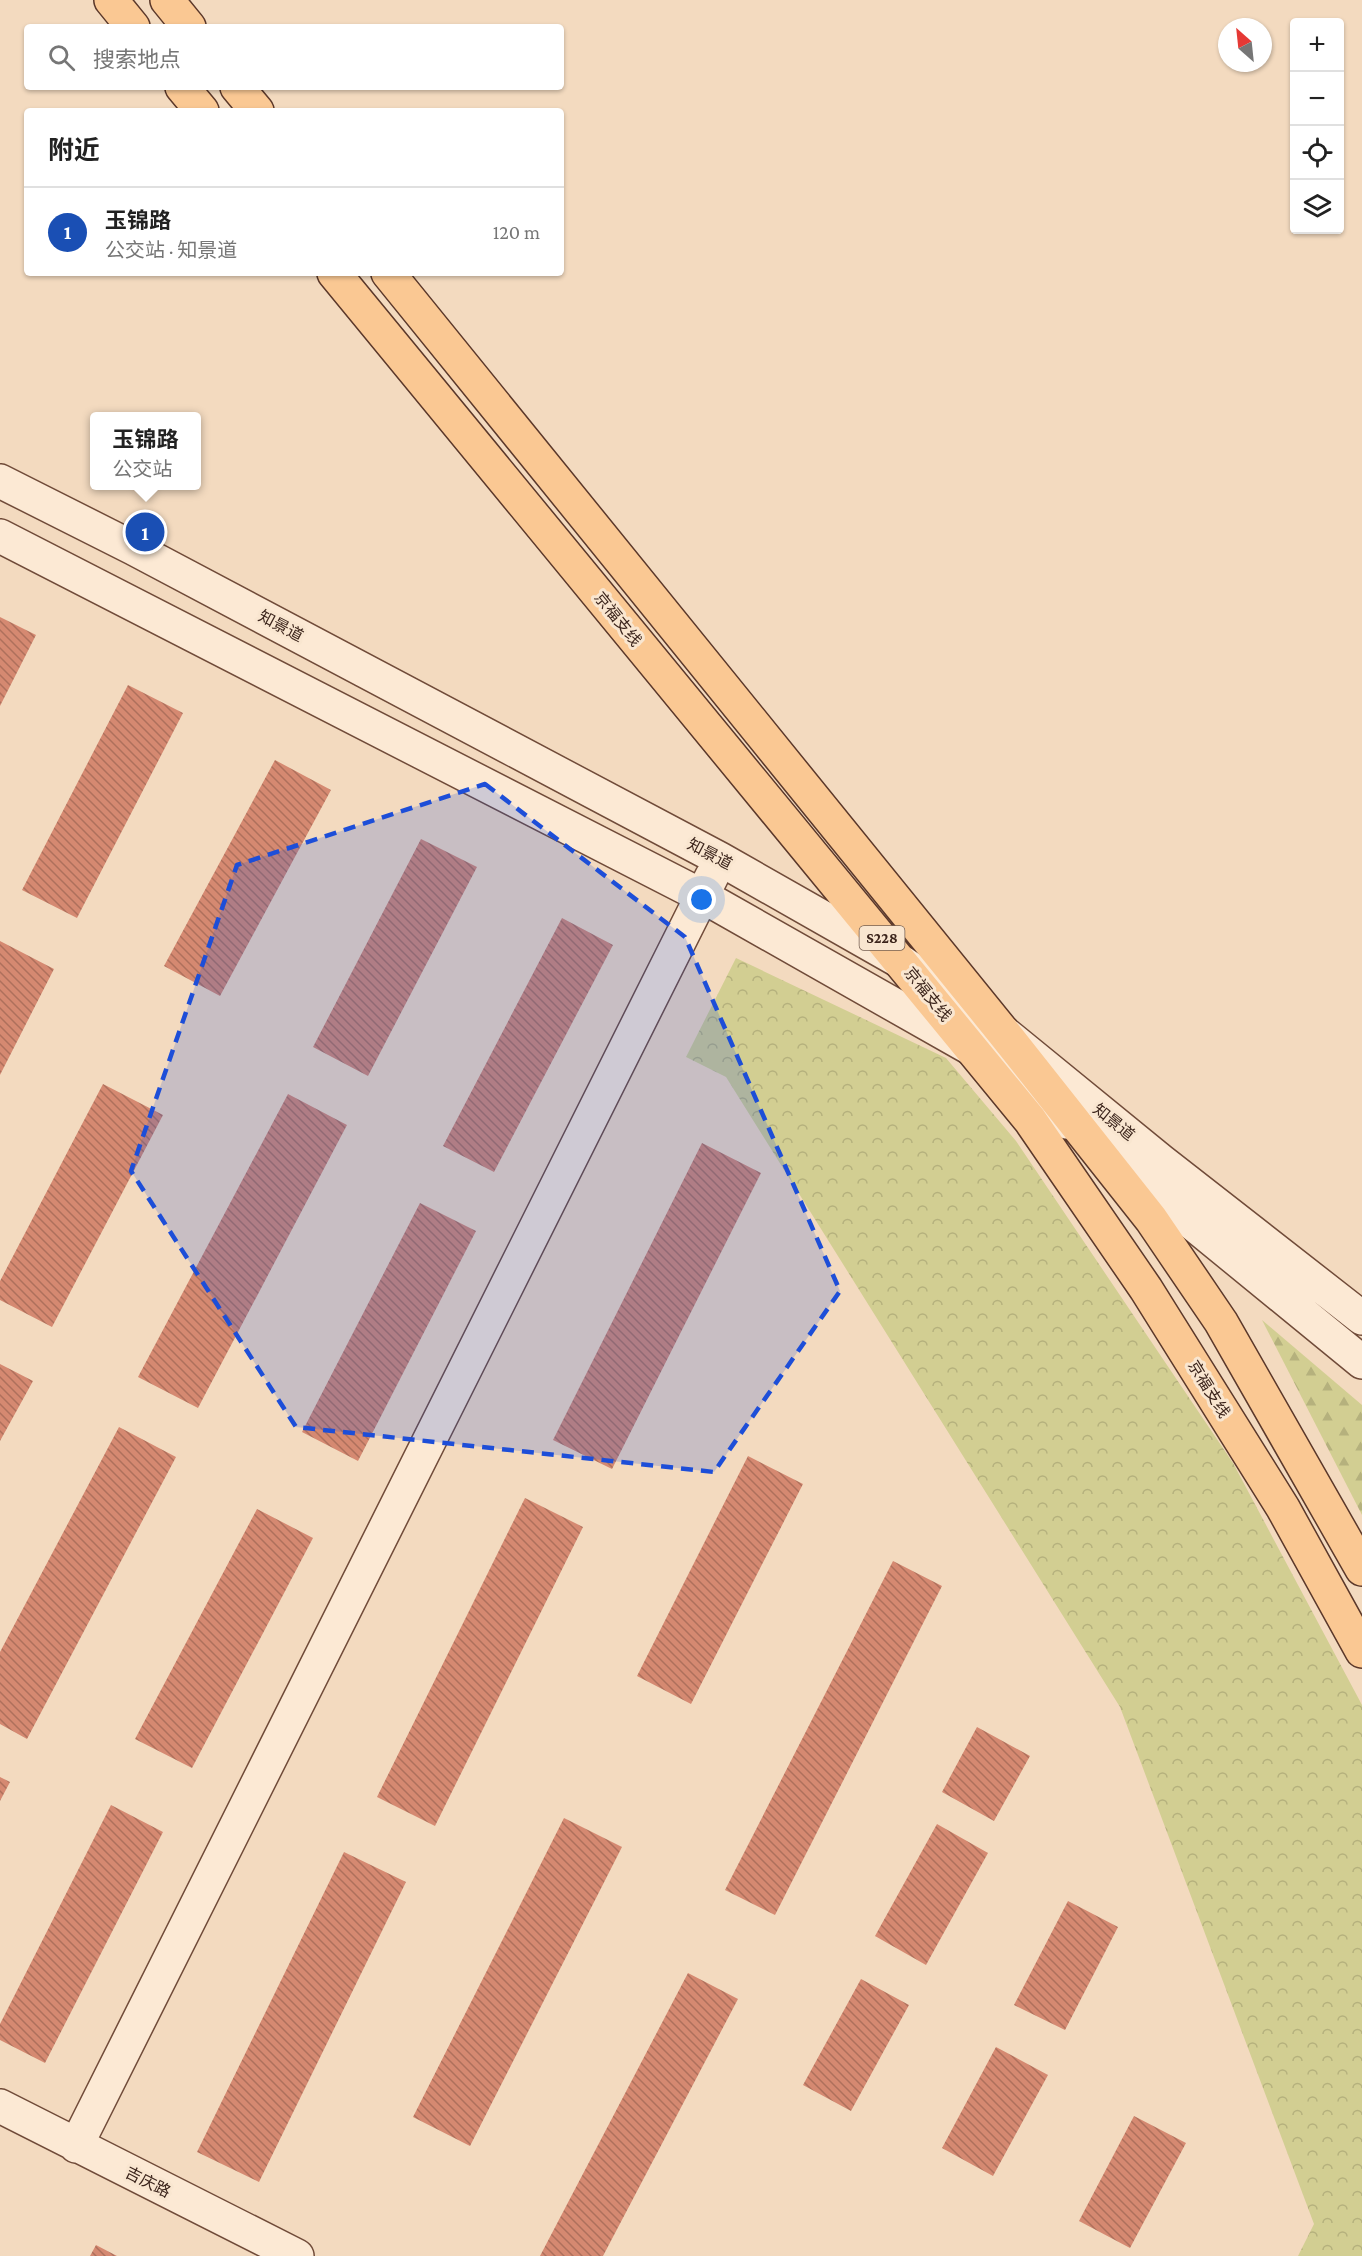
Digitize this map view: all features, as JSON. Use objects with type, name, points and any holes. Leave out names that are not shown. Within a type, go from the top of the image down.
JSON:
[{"type":"main road","points":[[111,0],[131,24]]},
{"type":"main road","points":[[167,0],[187,24]]},
{"type":"main road","points":[[184,90],[200,108]]},
{"type":"main road","points":[[240,90],[254,108]]},
{"type":"main road","name":"京福支线","points":[[336,276],[1030,1120],[1146,1289],[1283,1508],[1362,1651]]},
{"type":"main road","name":"S228","points":[[390,276],[1003,1032],[1151,1219],[1221,1322],[1362,1569]]},
{"type":"main road","name":"知景道","points":[[0,481],[133,548],[720,859],[903,963],[1003,1032],[1161,1161],[1362,1318]]},
{"type":"main road","name":"知景道","points":[[0,536],[704,897],[972,1049],[1086,1137],[1362,1362]]},
{"type":"main road","points":[[76,2146],[704,897],[720,859]]},
{"type":"main road","name":"吉庆路","points":[[0,2106],[297,2256]]},
{"type":"highlighted area","points":[[485,784],[685,937],[840,1291],[714,1472],[296,1427],[131,1171],[237,865]]},
{"type":"green space","points":[[736,958],[946,1058],[1016,1141],[1233,1463],[1362,1705],[1362,2256],[1298,2256],[1314,2224],[1120,1707],[726,1077],[686,1057]]},
{"type":"green space","points":[[1262,1320],[1362,1405],[1362,1515]]},
{"type":"building","points":[[0,617],[36,635],[0,706]]},
{"type":"building","points":[[128,685],[183,713],[77,918],[22,890]]},
{"type":"building","points":[[275,760],[331,790],[220,996],[164,966]]},
{"type":"building","points":[[421,839],[477,867],[368,1076],[313,1047]]},
{"type":"building","points":[[562,918],[613,945],[494,1172],[443,1146]]},
{"type":"building","points":[[0,941],[54,969],[0,1075]]},
{"type":"building","points":[[103,1084],[163,1115],[52,1327],[0,1300],[0,1281]]},
{"type":"building","points":[[288,1094],[347,1125],[198,1408],[138,1377]]},
{"type":"building","points":[[702,1143],[761,1173],[612,1469],[553,1440]]},
{"type":"building","points":[[420,1203],[476,1231],[358,1461],[302,1432]]},
{"type":"building","points":[[0,1364],[33,1381],[0,1441]]},
{"type":"building","points":[[119,1427],[176,1457],[27,1739],[0,1724],[0,1652]]},
{"type":"building","points":[[748,1456],[803,1484],[691,1704],[637,1676]]},
{"type":"building","points":[[525,1498],[583,1527],[435,1826],[377,1797]]},
{"type":"building","points":[[257,1509],[313,1538],[192,1768],[135,1739]]},
{"type":"building","points":[[893,1561],[942,1586],[775,1915],[725,1890]]},
{"type":"building","points":[[977,1727],[1030,1756],[994,1821],[942,1792]]},
{"type":"building","points":[[0,1777],[10,1782],[0,1801]]},
{"type":"building","points":[[111,1805],[163,1832],[45,2063],[0,2040],[0,2024]]},
{"type":"building","points":[[564,1818],[622,1847],[470,2146],[413,2117]]},
{"type":"building","points":[[937,1824],[988,1853],[926,1965],[875,1936]]},
{"type":"building","points":[[344,1852],[406,1882],[259,2182],[197,2152]]},
{"type":"building","points":[[1068,1901],[1118,1927],[1065,2030],[1014,2005]]},
{"type":"building","points":[[688,1973],[738,1999],[603,2256],[540,2256]]},
{"type":"building","points":[[861,1979],[909,2005],[851,2111],[803,2085]]},
{"type":"building","points":[[996,2047],[1048,2075],[993,2176],[942,2148]]},
{"type":"building","points":[[1134,2116],[1186,2143],[1130,2248],[1079,2221]]},
{"type":"building","points":[[96,2245],[117,2256],[90,2256]]},
{"type":"place","name":"玉锦路","points":[[145,532]]}]
